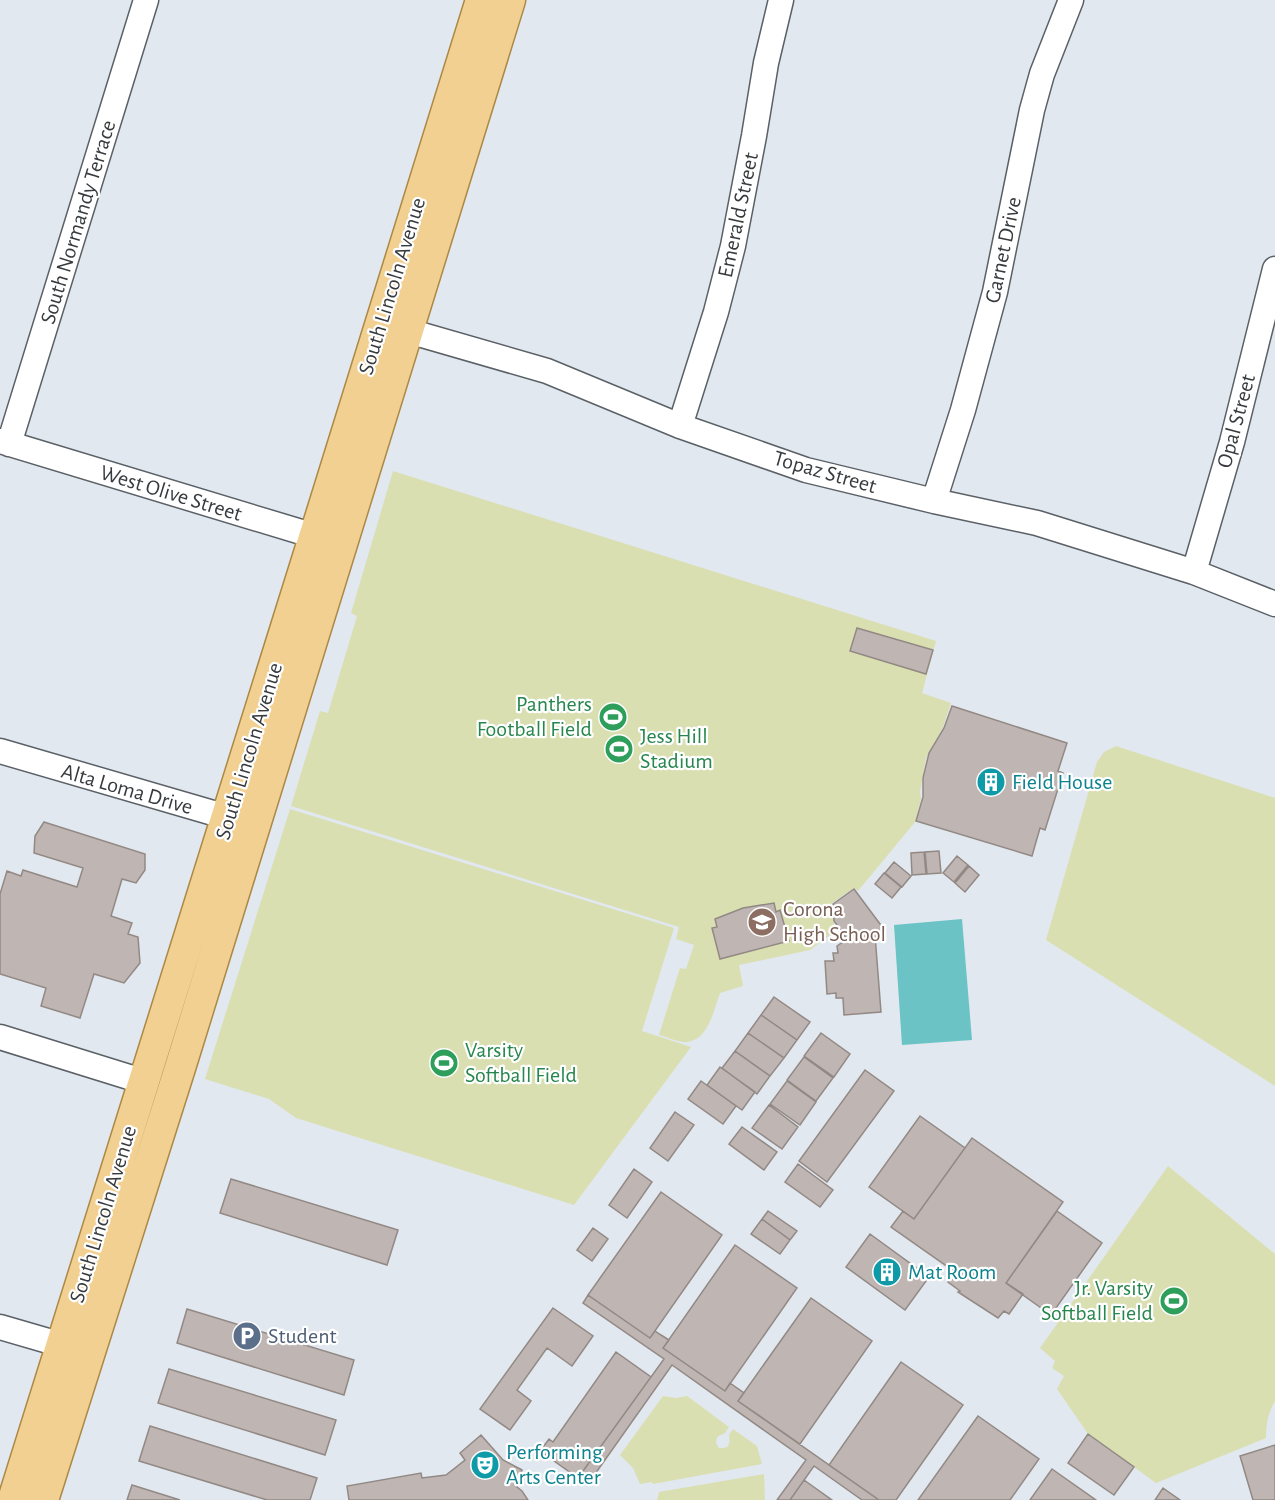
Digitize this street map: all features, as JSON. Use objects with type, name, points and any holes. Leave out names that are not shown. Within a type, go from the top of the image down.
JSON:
[{"type":"main road","name":"South Lincoln Avenue","points":[[329,540],[380,323],[481,0]]},
{"type":"main road","name":"South Lincoln Avenue","points":[[44,1500],[241,822],[329,540],[408,330],[510,0]]},
{"type":"main road","name":"South Lincoln Avenue","points":[[14,1500],[145,1082],[241,822]]},
{"type":"street","name":"South Normandy Terrace","points":[[4,442],[146,0]]},
{"type":"street","name":"Emerald Street","points":[[680,426],[716,312],[733,246],[766,63],[781,0]]},
{"type":"street","name":"Garnet Drive","points":[[934,501],[963,410],[993,303],[1032,110],[1046,63],[1071,0]]},
{"type":"street","name":"Opal Street","points":[[1194,572],[1232,442],[1275,269]]},
{"type":"street","name":"Topaz Street","points":[[380,323],[547,371],[680,426],[806,470],[1037,523],[1194,572],[1275,604]]},
{"type":"street","name":"West Olive Street","points":[[4,442],[329,540]]},
{"type":"street","name":"Alta Loma Drive","points":[[0,751],[241,822]]},
{"type":"street","points":[[0,1037],[145,1082]]},
{"type":"street","points":[[0,1327],[63,1346]]},
{"type":"green space","name":"Jess Hill Stadium","points":[[393,471],[936,641],[922,693],[951,703],[943,727],[926,758],[920,792],[921,799],[915,822],[858,891],[854,888],[832,903],[834,932],[810,950],[739,965],[743,986],[720,993],[704,1032],[691,1041],[677,1041],[659,1035],[680,968],[686,969],[694,945],[676,939],[679,927],[291,806],[320,711],[328,713],[357,616],[351,613]]},
{"type":"green space","points":[[1116,746],[1275,798],[1275,1086],[1046,940],[1097,762],[1104,752]]},
{"type":"green space","name":"Varsity Softball Field","points":[[290,809],[674,928],[642,1031],[691,1047],[574,1205],[296,1118],[269,1099],[205,1079]]},
{"type":"green space","name":"Jr. Varsity Softball Field","points":[[1168,1166],[1275,1254],[1275,1401],[1268,1419],[1266,1438],[1156,1483],[1088,1434],[1057,1389],[1064,1376],[1052,1368],[1055,1361],[1040,1348]]},
{"type":"green space","points":[[663,1396],[676,1398],[687,1396],[729,1427],[725,1433],[717,1437],[716,1443],[719,1448],[725,1448],[728,1445],[729,1435],[733,1429],[757,1446],[762,1464],[653,1484],[652,1482],[640,1484],[633,1468],[620,1455]]},
{"type":"green space","points":[[764,1474],[765,1500],[657,1500],[659,1492]]},
{"type":"water","points":[[962,919],[972,1040],[902,1045],[894,925]]},
{"type":"building","points":[[857,628],[933,650],[926,674],[850,651]]},
{"type":"building","name":"Field House","points":[[952,706],[1067,743],[1058,771],[1063,773],[1045,830],[1040,828],[1032,856],[916,821],[923,797],[923,778],[929,753],[944,728]]},
{"type":"building","points":[[44,822],[145,854],[145,870],[136,883],[122,879],[111,916],[132,923],[128,934],[138,937],[140,963],[124,983],[94,974],[80,1018],[41,1006],[46,988],[0,974],[0,894],[7,871],[21,876],[23,870],[77,887],[83,868],[34,853],[35,836]]},
{"type":"building","points":[[939,851],[941,873],[927,874],[925,852]]},
{"type":"building","points":[[924,852],[926,874],[912,875],[911,853]]},
{"type":"building","points":[[957,856],[968,865],[954,882],[943,873]]},
{"type":"building","points":[[894,862],[911,876],[902,887],[885,873]]},
{"type":"building","points":[[969,866],[979,875],[965,892],[955,883]]},
{"type":"building","points":[[884,873],[901,887],[892,898],[875,884]]},
{"type":"building","points":[[854,889],[883,928],[875,935],[881,1012],[844,1015],[843,998],[836,998],[836,993],[827,994],[825,961],[834,961],[833,953],[838,953],[837,946],[847,939],[834,921],[833,904]]},
{"type":"building","points":[[774,903],[776,912],[780,910],[789,941],[720,959],[712,928],[717,927],[715,919],[743,908]]},
{"type":"building","points":[[774,997],[810,1022],[797,1040],[761,1015]]},
{"type":"building","points":[[761,1015],[797,1040],[784,1058],[748,1033]]},
{"type":"building","points":[[748,1033],[784,1058],[770,1076],[735,1051]]},
{"type":"building","points":[[821,1033],[850,1054],[834,1077],[804,1056]]},
{"type":"building","points":[[735,1051],[770,1076],[757,1094],[722,1068]]},
{"type":"building","points":[[804,1057],[833,1078],[816,1101],[787,1080]]},
{"type":"building","points":[[720,1067],[755,1092],[742,1110],[707,1085]]},
{"type":"building","points":[[865,1070],[894,1091],[827,1182],[799,1161]]},
{"type":"building","points":[[701,1081],[736,1106],[723,1124],[688,1099]]},
{"type":"building","points":[[787,1081],[816,1102],[800,1125],[770,1104]]},
{"type":"building","points":[[769,1105],[798,1127],[782,1149],[752,1128]]},
{"type":"building","points":[[675,1112],[694,1125],[668,1161],[650,1148]]},
{"type":"building","points":[[920,1116],[965,1148],[914,1219],[869,1187]]},
{"type":"building","points":[[742,1127],[777,1152],[764,1170],[729,1144]]},
{"type":"building","points":[[972,1138],[1063,1202],[1006,1283],[1023,1294],[1009,1314],[1004,1311],[998,1318],[958,1292],[960,1291],[948,1282],[955,1272],[891,1227],[903,1211],[914,1219]]},
{"type":"building","points":[[798,1164],[833,1190],[820,1207],[785,1182]]},
{"type":"building","points":[[634,1169],[652,1182],[627,1218],[609,1205]]},
{"type":"building","points":[[231,1179],[398,1230],[387,1265],[220,1213]]},
{"type":"building","points":[[661,1192],[722,1235],[650,1338],[588,1295]]},
{"type":"building","points":[[768,1211],[797,1231],[790,1240],[762,1219]]},
{"type":"building","points":[[1057,1211],[1102,1243],[1051,1315],[1006,1283]]},
{"type":"building","points":[[762,1219],[790,1240],[780,1254],[751,1234]]},
{"type":"building","points":[[593,1228],[608,1239],[592,1261],[577,1250]]},
{"type":"building","name":"Mat Room","points":[[870,1234],[929,1277],[905,1310],[846,1267]]},
{"type":"building","points":[[735,1245],[797,1288],[725,1391],[663,1348]]},
{"type":"building","points":[[588,1295],[650,1338],[655,1331],[669,1340],[663,1348],[725,1391],[730,1383],[744,1393],[738,1401],[879,1500],[862,1500],[814,1466],[790,1500],[777,1500],[806,1460],[672,1365],[588,1484],[578,1478],[664,1359],[583,1303]]},
{"type":"building","points":[[811,1298],[872,1341],[800,1444],[738,1401]]},
{"type":"building","points":[[553,1308],[593,1336],[572,1366],[547,1348],[517,1390],[531,1401],[510,1430],[480,1409]]},
{"type":"building","points":[[187,1309],[354,1360],[344,1395],[177,1343]]},
{"type":"building","points":[[616,1352],[651,1377],[578,1478],[540,1451],[549,1439],[553,1442]]},
{"type":"building","points":[[901,1362],[963,1405],[896,1500],[879,1500],[829,1465]]},
{"type":"building","points":[[169,1369],[336,1420],[325,1455],[158,1403]]},
{"type":"building","points":[[978,1416],[1039,1459],[1010,1500],[918,1500]]},
{"type":"building","points":[[150,1426],[317,1478],[310,1500],[267,1500],[139,1461]]},
{"type":"building","points":[[1088,1434],[1134,1467],[1114,1495],[1068,1463]]},
{"type":"building","name":"Performing Arts Center","points":[[481,1435],[503,1460],[522,1470],[517,1487],[528,1500],[349,1500],[347,1486],[421,1473],[422,1478],[446,1475],[465,1460],[460,1453]]},
{"type":"building","points":[[1275,1445],[1275,1500],[1253,1500],[1240,1456]]},
{"type":"building","points":[[1052,1469],[1096,1500],[1030,1500]]},
{"type":"building","points":[[804,1480],[832,1500],[790,1500]]},
{"type":"building","points":[[132,1485],[180,1500],[127,1500]]},
{"type":"building","points":[[1163,1488],[1180,1500],[1155,1500]]},
{"type":"place","name":"Panthers Football Field","points":[[613,717]]},
{"type":"place","name":"Jess Hill Stadium","points":[[619,749]]},
{"type":"place","name":"Field House","points":[[991,782]]},
{"type":"place","name":"Corona High School","points":[[762,922]]},
{"type":"place","name":"Varsity Softball Field","points":[[444,1063]]},
{"type":"place","name":"Mat Room","points":[[887,1272]]},
{"type":"place","name":"Jr. Varsity Softball Field","points":[[1174,1301]]},
{"type":"place","name":"Student","points":[[247,1336]]},
{"type":"place","name":"Performing Arts Center","points":[[485,1465]]}]
